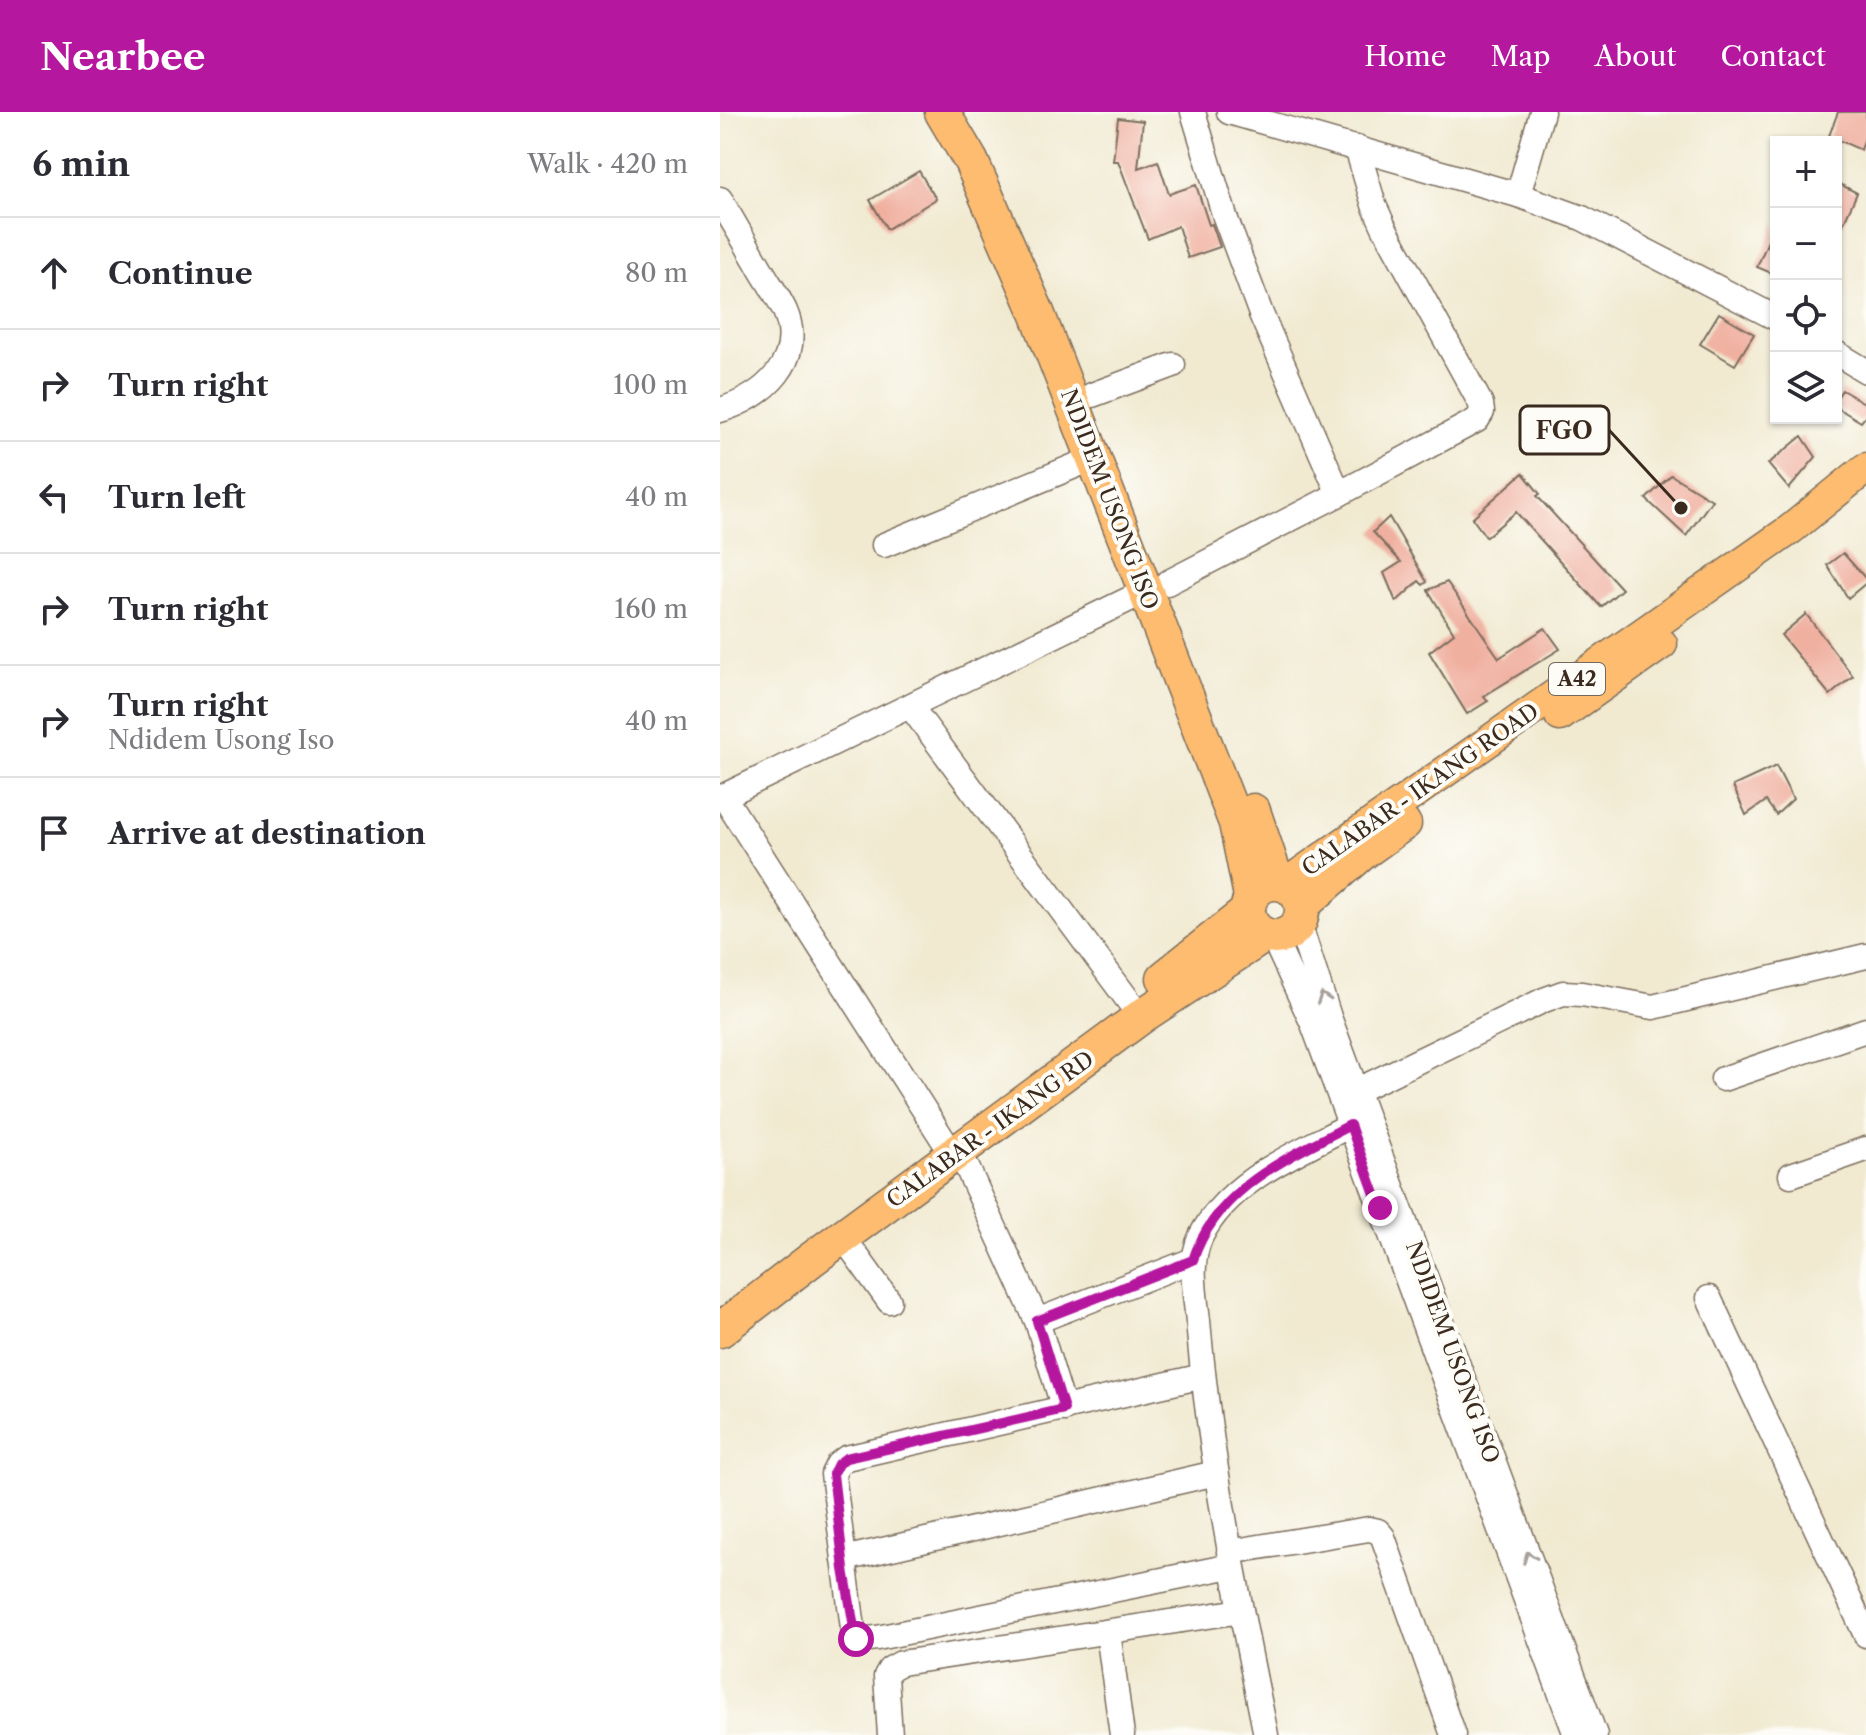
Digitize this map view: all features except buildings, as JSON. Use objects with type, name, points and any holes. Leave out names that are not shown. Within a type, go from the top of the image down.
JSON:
[{"type":"highway","name":"NDIDEM USONG ISO","points":[[942,112],[971,161],[1036,310],[1094,458],[1156,587]]},
{"type":"highway","name":"NDIDEM USONG ISO","points":[[966,112],[1013,201],[1092,395],[1236,823],[1275,910]]},
{"type":"highway","name":"CALABAR - IKANG RD","points":[[720,1330],[843,1237],[1131,1004],[1275,910]]},
{"type":"highway","name":"CALABAR - IKANG RD","points":[[720,1309],[1142,1016],[1275,910]]},
{"type":"main road","name":"CALABAR - IKANG ROAD","points":[[1275,910],[1791,529],[1866,468]]},
{"type":"main road","name":"CALABAR - IKANG ROAD","points":[[1275,910],[1364,854],[1816,534],[1866,493]]},
{"type":"street","points":[[1193,112],[1225,217],[1261,314],[1339,494]]},
{"type":"street","points":[[1229,112],[1518,195],[1607,229],[1770,315]]},
{"type":"street","points":[[1518,195],[1542,112]]},
{"type":"street","points":[[1064,1409],[1037,1321],[952,1147],[722,798],[1156,587],[1477,420],[1482,409],[1384,227],[1357,148]]},
{"type":"street","points":[[720,199],[785,312],[791,333],[790,351],[784,367],[756,393],[720,410]]},
{"type":"street","points":[[1842,357],[1866,371]]},
{"type":"street","points":[[1092,395],[1173,365]]},
{"type":"street","points":[[884,545],[1094,458]]},
{"type":"street","points":[[911,707],[1131,1004]]},
{"type":"street","name":"NDIDEM USONG ISO","points":[[1275,910],[1356,1091],[1595,1735]]},
{"type":"street","name":"NDIDEM USONG ISO","points":[[1275,910],[1313,1024],[1576,1735]]},
{"type":"street","points":[[1356,1091],[1563,993],[1653,1007],[1866,956]]},
{"type":"street","points":[[1723,1079],[1866,1030]]},
{"type":"street","points":[[1266,1735],[1216,1473],[1203,1376],[1193,1260],[1207,1227],[1224,1205],[1246,1185],[1270,1168],[1350,1125]]},
{"type":"street","points":[[1791,1175],[1866,1149]]},
{"type":"street","points":[[843,1237],[889,1301]]},
{"type":"street","points":[[1037,1321],[1193,1260]]},
{"type":"street","points":[[1709,1298],[1866,1635]]},
{"type":"street","points":[[1203,1376],[846,1458],[838,1464],[833,1474],[854,1636],[859,1640],[1369,1529],[1378,1531],[1383,1537],[1453,1735]]},
{"type":"street","points":[[844,1559],[1216,1473]]},
{"type":"street","points":[[890,1735],[886,1676],[895,1665],[1241,1611]]},
{"type":"street","points":[[1108,1632],[1122,1735]]},
{"type":"place","name":"FGO","points":[[1681,508]]},
{"type":"route","points":[[856,1639],[833,1474],[838,1464],[846,1458],[1064,1409],[1037,1321],[1193,1260],[1207,1227],[1224,1205],[1246,1185],[1270,1168],[1350,1125],[1380,1208]]}]
